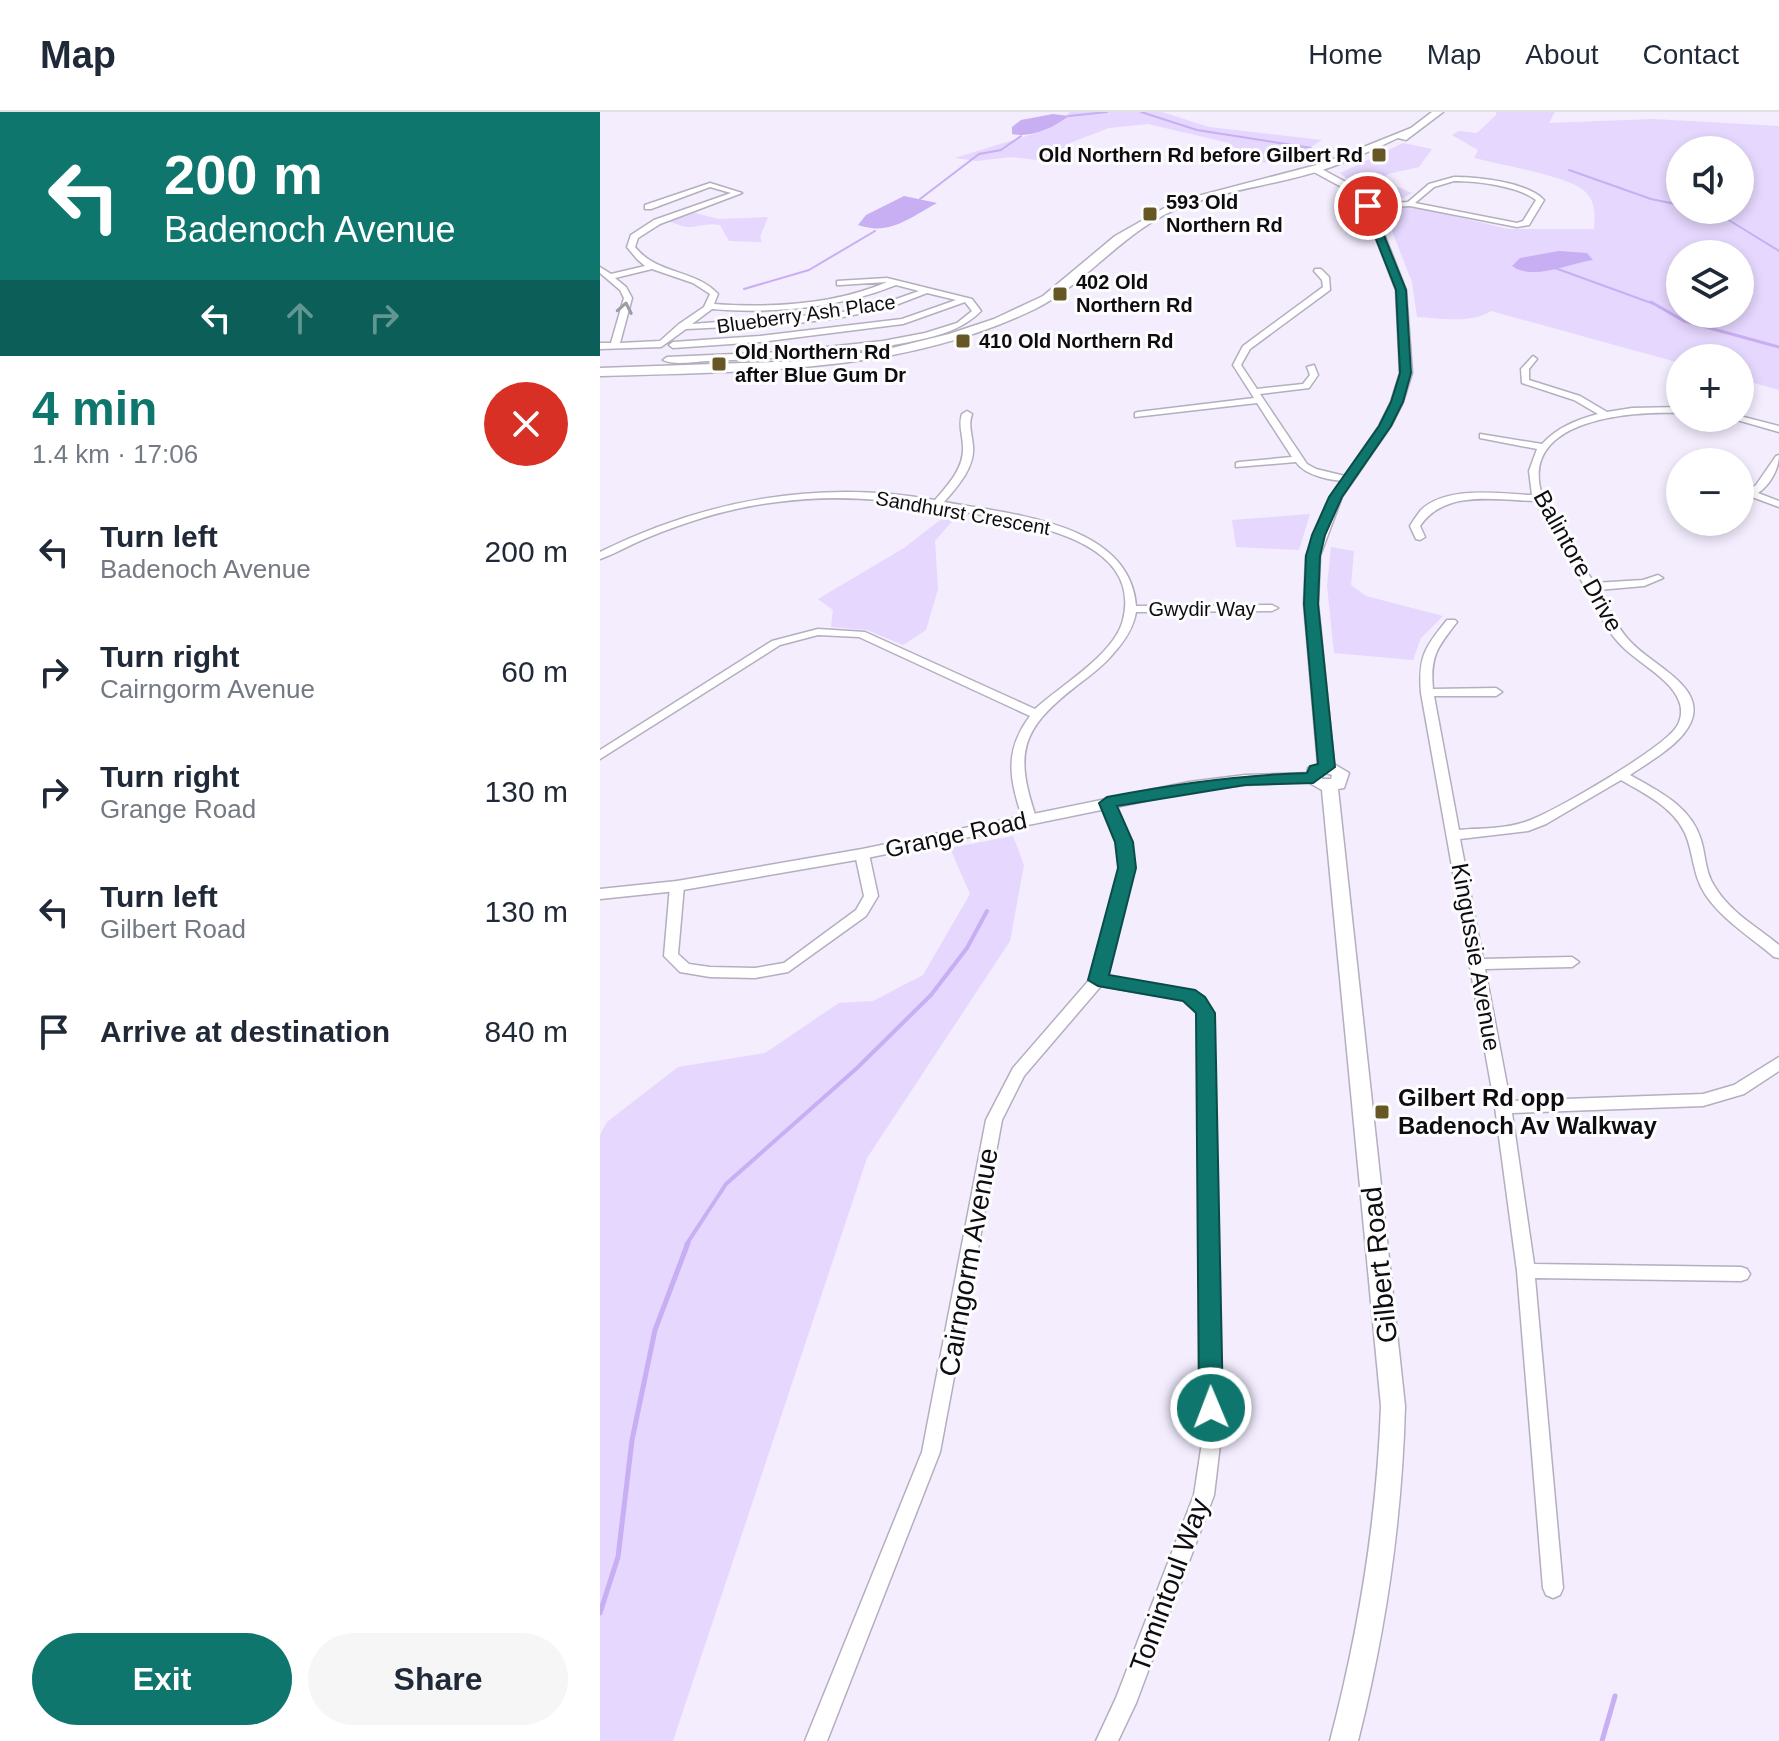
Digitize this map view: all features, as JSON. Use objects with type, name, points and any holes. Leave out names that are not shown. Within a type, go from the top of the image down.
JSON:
[{"type":"main road","points":[[600,372],[836,362],[953,337],[998,322],[1047,298],[1119,238],[1167,210],[1376,153],[1438,112]]},
{"type":"main road","name":"Gilbert Road","points":[[1319,171],[1350,188],[1368,206],[1401,290],[1406,373],[1385,426],[1346,479],[1319,535],[1312,569],[1311,604],[1323,777],[1393,1406],[1391,1482],[1383,1563],[1367,1656],[1344,1741]]},
{"type":"street","points":[[1465,176],[1470,168]]},
{"type":"street","points":[[1368,206],[1410,204],[1517,225],[1526,223],[1540,202],[1536,195],[1527,191],[1465,176],[1434,186],[1410,204]]},
{"type":"street","points":[[648,207],[710,185],[738,193],[657,222],[638,233],[632,242],[634,252],[650,267],[707,287],[714,296],[709,306],[682,326],[665,344],[657,370]]},
{"type":"street","points":[[603,272],[650,267]]},
{"type":"street","points":[[1318,271],[1326,279],[1327,288],[1239,356],[1238,369],[1297,459],[1313,471],[1346,479]]},
{"type":"street","points":[[603,272],[625,291],[628,300],[615,345]]},
{"type":"street","points":[[657,370],[667,360],[837,351],[916,336],[974,317],[977,311],[975,306],[964,300],[895,282],[877,279],[840,283]]},
{"type":"street","points":[[709,306],[729,309],[781,306],[867,294],[895,282]]},
{"type":"street","name":"Blueberry Ash Place","points":[[682,326],[762,323],[880,308],[927,290]]},
{"type":"street","points":[[600,346],[760,339],[877,325],[924,315],[964,300]]},
{"type":"street","points":[[665,344],[667,360]]},
{"type":"street","points":[[1533,359],[1525,369],[1525,381],[1582,399],[1605,415]]},
{"type":"street","points":[[1138,415],[1306,386],[1314,375],[1311,367]]},
{"type":"street","points":[[1483,436],[1543,447],[1560,431],[1605,415],[1666,410]]},
{"type":"street","points":[[937,504],[958,479],[969,451],[964,420],[967,414]]},
{"type":"street","points":[[1754,423],[1779,429]]},
{"type":"street","name":"Balintore Drive","points":[[1453,835],[1523,828],[1621,775],[1673,739],[1683,728],[1687,704],[1669,679],[1622,640],[1538,498],[1533,468],[1543,447]]},
{"type":"street","points":[[1756,490],[1779,458]]},
{"type":"street","points":[[1239,465],[1297,459]]},
{"type":"street","points":[[1756,490],[1779,495]]},
{"type":"street","points":[[1756,490],[1779,504]]},
{"type":"street","name":"Sandhurst Crescent","points":[[600,556],[652,531],[697,516],[755,503],[863,495],[937,504],[1034,522],[1075,536],[1099,550],[1116,565],[1127,583],[1131,609]]},
{"type":"street","points":[[1420,537],[1415,526],[1420,515],[1433,505],[1466,498],[1538,498]]},
{"type":"street","points":[[1588,587],[1644,583],[1658,578]]},
{"type":"street","name":"Gwydir Way","points":[[1131,609],[1272,608]]},
{"type":"street","points":[[1030,820],[1018,787],[1017,757],[1036,714],[1113,648],[1123,635],[1131,609]]},
{"type":"street","name":"Kingussie Avenue","points":[[1451,622],[1426,653],[1427,693],[1503,1107],[1526,1271],[1553,1588]]},
{"type":"street","points":[[600,755],[776,643],[818,632],[861,634],[1036,714]]},
{"type":"street","points":[[1427,693],[1496,692]]},
{"type":"street","points":[[1621,775],[1663,800],[1684,817],[1693,835],[1704,880],[1723,905],[1779,953]]},
{"type":"street","name":"Grange Road","points":[[600,894],[677,886],[862,854],[1189,787],[1245,780],[1323,777]]},
{"type":"street","name":"Cairngorm Avenue","points":[[816,1741],[931,1452],[994,1120],[1018,1072],[1098,980],[1127,868],[1124,842],[1107,803]]},
{"type":"street","points":[[677,886],[671,956],[685,968],[755,973],[788,967],[861,913],[871,896],[862,854]]},
{"type":"street","points":[[1477,964],[1572,962]]},
{"type":"street","name":"Tomintoul Way","points":[[1098,980],[1188,995],[1198,1002],[1205,1013],[1212,1436],[1200,1512],[1110,1736]]},
{"type":"street","points":[[1503,1107],[1703,1100],[1739,1090],[1779,1063]]},
{"type":"street","points":[[1526,1271],[1741,1274]]},
{"type":"shaded area","points":[[1070,112],[1162,112],[1209,127],[1322,140],[1306,150],[1284,148],[1271,163],[1251,162],[1229,143],[1148,124],[1109,128],[1067,144],[1055,162],[1011,157],[977,161],[955,158],[1046,130]]},
{"type":"shaded area","points":[[1496,112],[1555,112],[1549,123],[1653,119],[1779,126],[1779,390],[1754,383],[1754,344],[1666,344],[1666,359],[1491,311],[1465,319],[1417,317],[1412,282],[1383,208],[1421,208],[1508,229],[1594,229],[1592,202],[1582,189],[1546,175],[1474,158],[1478,150],[1452,135],[1459,131],[1477,133]]},
{"type":"shaded area","points":[[1053,114],[1069,116],[1042,131],[1027,135],[1012,134],[1012,127],[1021,120]]},
{"type":"shaded area","points":[[1403,143],[1432,149],[1419,167],[1388,174],[1381,179],[1412,193],[1399,200],[1377,202],[1340,173]]},
{"type":"shaded area","points":[[904,196],[937,203],[890,227],[858,225],[866,215]]},
{"type":"shaded area","points":[[691,212],[719,219],[768,217],[760,237],[762,242],[729,241],[720,225],[686,227],[666,221]]},
{"type":"shaded area","points":[[1559,251],[1587,253],[1593,260],[1540,272],[1512,266],[1520,258]]},
{"type":"shaded area","points":[[953,510],[960,512],[935,541],[938,589],[926,630],[903,645],[867,630],[831,627],[833,610],[818,599],[904,548]]},
{"type":"shaded area","points":[[1310,514],[1299,550],[1236,547],[1232,520]]},
{"type":"shaded area","points":[[1331,547],[1354,551],[1351,585],[1366,596],[1443,616],[1421,638],[1413,660],[1334,653],[1327,586]]},
{"type":"shaded area","points":[[1013,836],[1024,865],[1010,941],[867,1158],[673,1741],[600,1741],[600,1135],[607,1122],[678,1067],[765,1053],[839,1003],[873,1001],[923,975],[970,894],[950,848]]},
{"type":"waterway","points":[[1069,116],[1107,112]]},
{"type":"waterway","points":[[1141,112],[1197,130],[1311,148]]},
{"type":"waterway","points":[[920,199],[979,154],[1001,150],[1021,136]]},
{"type":"waterway","points":[[1569,170],[1666,202]]},
{"type":"waterway","points":[[1735,224],[1779,251]]},
{"type":"waterway","points":[[744,289],[809,270],[875,231]]},
{"type":"waterway","points":[[1555,268],[1654,304]]},
{"type":"waterway","points":[[1651,302],[1684,321],[1779,347]]},
{"type":"waterway","points":[[686,1245],[726,1184],[857,1068],[931,995],[967,948],[987,911]]},
{"type":"waterway","points":[[600,1613],[618,1557],[632,1440],[655,1330],[688,1243]]},
{"type":"waterway","points":[[1602,1741],[1615,1696]]},
{"type":"place","name":"Old Northern Rd before Gilbert Rd","points":[[1379,155]]},
{"type":"place","name":"593 Old Northern Rd","points":[[1150,214]]},
{"type":"place","name":"402 Old Northern Rd","points":[[1060,294]]},
{"type":"place","name":"410 Old Northern Rd","points":[[963,341]]},
{"type":"place","name":"Old Northern Rd after Blue Gum Dr","points":[[719,364]]},
{"type":"place","name":"Gilbert Rd opp Badenoch Av Walkway","points":[[1382,1112]]},
{"type":"route","points":[[1211,1408],[1205,1013],[1195,999],[1182,993],[1098,980],[1127,868],[1124,842],[1107,803],[1245,780],[1313,778],[1316,770],[1326,767],[1311,604],[1313,556],[1336,497],[1385,426],[1406,373],[1401,290],[1368,206]]}]
